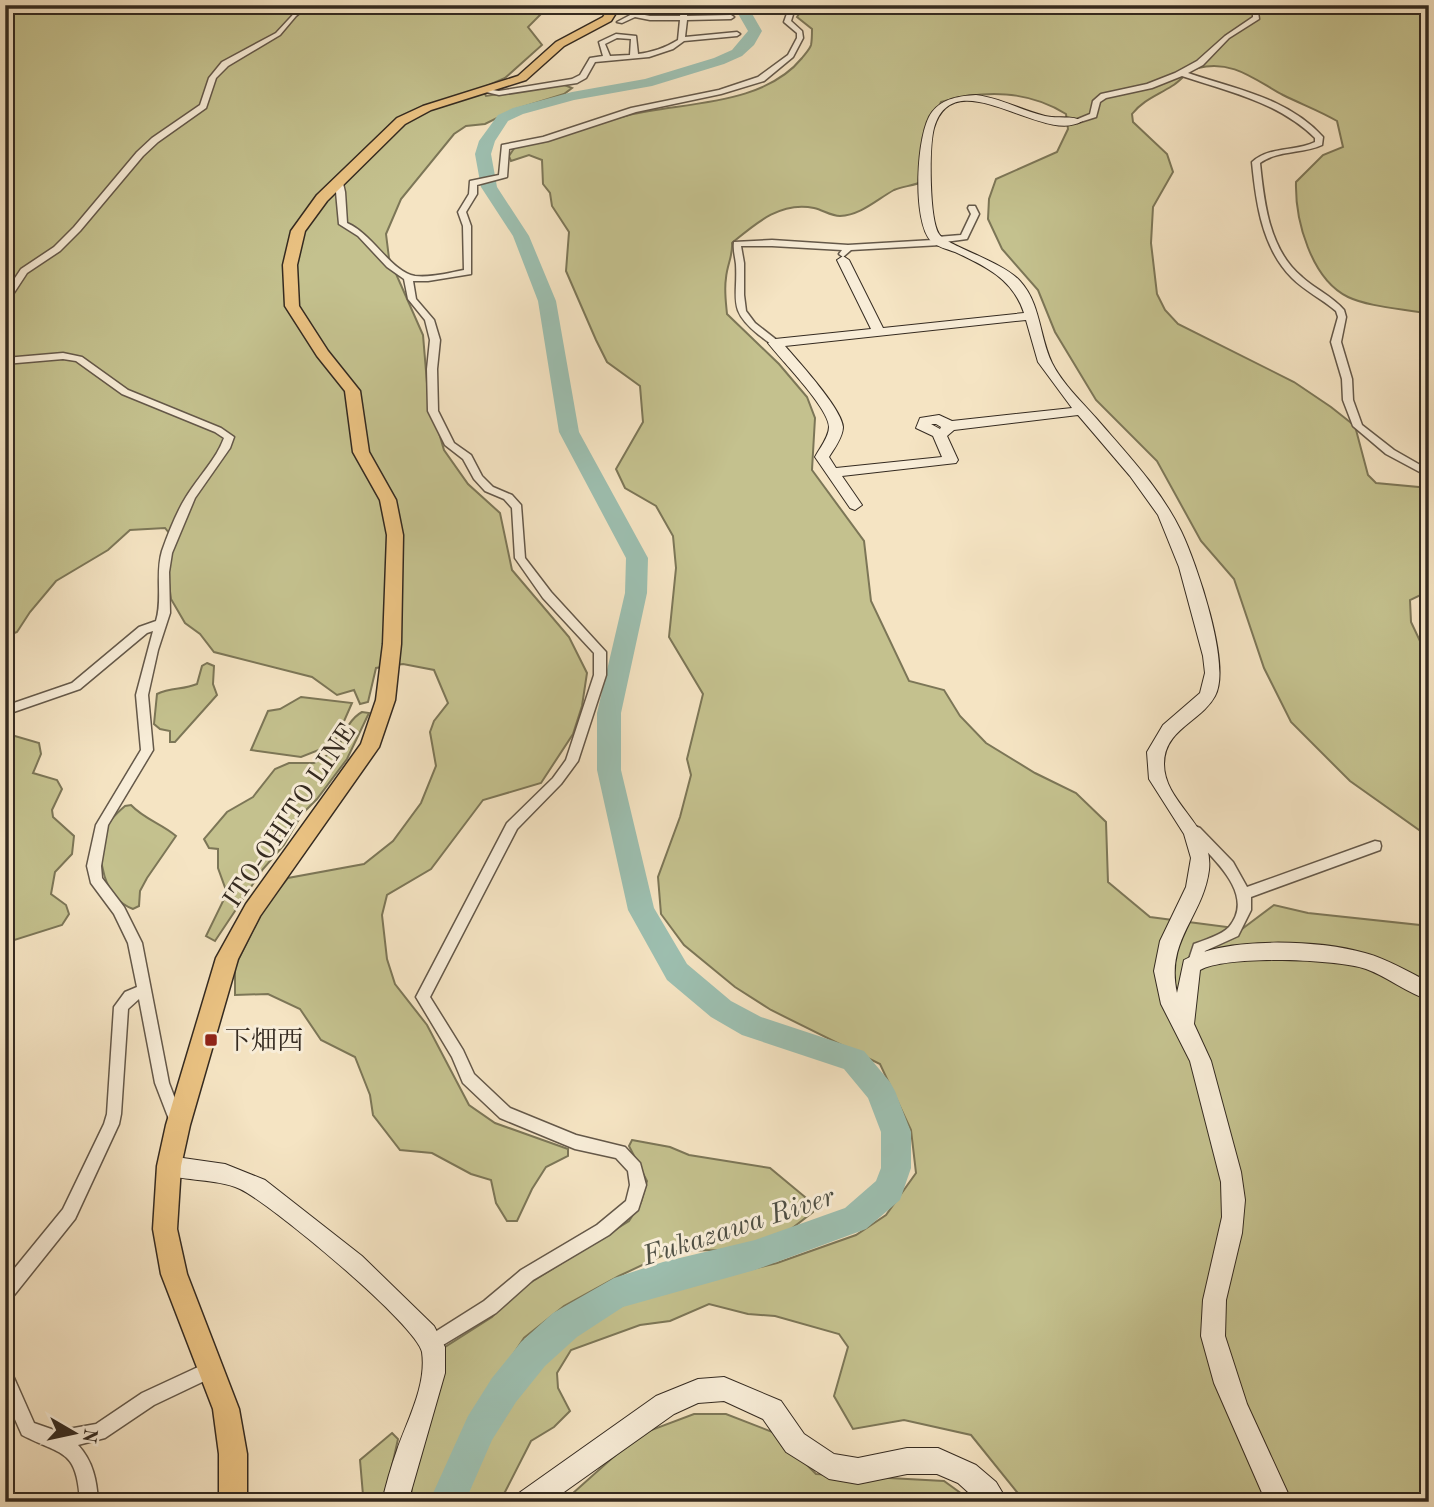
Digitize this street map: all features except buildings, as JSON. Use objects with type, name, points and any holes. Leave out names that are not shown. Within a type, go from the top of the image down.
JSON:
[{"type":"main road","name":"ITO-OHITO LINE","points":[[233,1502],[233,1454],[226,1409],[174,1274],[165,1228],[169,1166],[178,1125],[227,958],[253,909],[369,747],[382,721],[389,682],[395,535],[393,516],[382,487],[361,452],[352,391],[302,326],[292,306],[289,285],[298,231],[310,211],[339,181],[390,130],[410,116],[522,78],[560,44],[618,11]]},
{"type":"street","points":[[5,300],[24,271],[57,249],[77,229],[140,154],[202,106],[213,78],[226,64],[278,34],[306,5]]},
{"type":"street","points":[[682,39],[685,5]]},
{"type":"street","points":[[408,278],[468,272],[467,226],[462,212],[472,194],[473,183],[501,178],[506,148],[545,139],[634,110],[721,92],[761,79],[791,56],[800,38],[800,32],[787,22],[793,5]]},
{"type":"street","points":[[1183,1027],[1189,972],[1199,948],[1233,932],[1244,910],[1244,894],[1228,866],[1194,831],[1158,778],[1155,760],[1157,749],[1166,733],[1210,692],[1214,674],[1189,575],[1171,526],[1141,482],[1081,411],[1043,358],[1022,292],[1007,276],[939,241],[930,230],[925,149],[928,128],[942,107],[961,99],[984,98],[1043,119],[1076,121],[1093,115],[1097,101],[1104,96],[1157,83],[1200,64],[1227,37],[1257,18],[1256,13],[1246,5]]},
{"type":"street","points":[[618,36],[618,11],[650,19],[731,17]]},
{"type":"street","points":[[486,91],[503,93],[574,80],[583,76],[591,62],[607,58],[652,55],[682,39],[737,34]]},
{"type":"street","points":[[607,58],[601,43],[618,36],[634,37],[634,56]]},
{"type":"street","points":[[1182,73],[1280,106],[1319,137],[1319,143],[1311,148],[1270,154],[1256,162],[1258,193],[1264,218],[1278,254],[1297,277],[1340,310],[1342,317],[1336,342],[1348,379],[1348,400],[1358,426],[1390,452],[1429,474]]},
{"type":"street","points":[[339,181],[342,189],[343,224],[356,228],[408,278],[412,299],[429,320],[436,340],[432,369],[433,411],[450,445],[467,457],[478,477],[489,489],[508,498],[517,507],[520,558],[547,595],[600,652],[600,675],[572,761],[512,826],[423,997],[458,1054],[468,1078],[505,1113],[575,1142],[620,1152],[635,1168],[638,1185],[632,1205],[603,1230],[527,1275],[490,1307],[433,1343]]},
{"type":"street","points":[[855,505],[822,457],[835,430],[834,422],[814,390],[775,343],[745,320],[738,301],[740,259],[737,244],[772,243],[846,254],[939,241],[964,237],[975,214],[972,208]]},
{"type":"street","points":[[846,254],[879,332]]},
{"type":"street","points":[[775,343],[1031,316]]},
{"type":"street","points":[[5,361],[63,356],[79,359],[125,392],[229,437],[225,448],[190,498],[167,554],[161,623],[142,695],[147,750],[102,825],[94,866],[96,879],[129,929],[135,943],[162,1083],[178,1125]]},
{"type":"street","points":[[5,369],[29,359]]},
{"type":"street","points":[[831,473],[951,460],[944,430],[1081,411]]},
{"type":"street","points":[[5,711],[76,686],[143,630],[161,623]]},
{"type":"street","points":[[1194,831],[1200,862],[1197,878],[1165,950],[1167,999],[1199,1054],[1207,1093],[1232,1177],[1235,1218],[1216,1289],[1211,1323],[1218,1359],[1279,1502]]},
{"type":"street","points":[[1244,894],[1375,846]]},
{"type":"street","points":[[1195,962],[1234,953],[1357,959],[1429,992]]},
{"type":"street","points":[[6,1291],[69,1214],[111,1124],[114,1114],[121,1007],[130,996],[144,991]]},
{"type":"street","points":[[169,1166],[231,1175],[256,1186],[277,1200],[356,1265],[433,1343],[435,1362],[431,1383],[395,1502]]},
{"type":"street","points":[[57,1440],[99,1432],[148,1399],[211,1369]]},
{"type":"street","points":[[5,1377],[28,1429],[57,1440],[72,1450],[83,1464],[89,1502]]},
{"type":"street","points":[[528,1502],[665,1405],[698,1391],[724,1390],[772,1410],[795,1443],[829,1466],[858,1471],[907,1461],[938,1461],[967,1474],[988,1491],[995,1502]]},
{"type":"shaded area","points":[[5,5],[550,5],[528,27],[542,45],[505,78],[482,88],[486,96],[562,84],[572,88],[564,94],[513,110],[485,124],[466,126],[454,134],[401,199],[386,234],[389,258],[423,335],[428,395],[444,450],[468,484],[500,513],[512,570],[569,637],[587,673],[582,706],[573,734],[541,783],[483,800],[431,869],[387,895],[382,915],[387,959],[395,984],[427,1025],[469,1105],[495,1123],[568,1149],[568,1156],[546,1167],[517,1221],[507,1221],[496,1203],[491,1180],[471,1174],[432,1153],[400,1150],[373,1115],[370,1095],[355,1057],[321,1040],[300,1009],[268,994],[235,995],[235,966],[264,908],[288,878],[364,864],[393,841],[421,803],[436,766],[430,732],[434,721],[448,703],[434,670],[403,664],[376,668],[368,702],[360,704],[354,690],[337,695],[312,677],[214,652],[200,634],[185,623],[171,599],[165,551],[169,533],[165,528],[130,530],[108,550],[56,581],[17,632],[5,637]]},
{"type":"shaded area","points":[[805,5],[1429,5],[1429,314],[1348,297],[1324,277],[1315,263],[1298,213],[1296,182],[1323,155],[1343,147],[1337,121],[1243,72],[1222,66],[1190,71],[1172,86],[1146,101],[1132,114],[1133,122],[1167,154],[1173,172],[1153,207],[1151,243],[1157,294],[1165,310],[1178,324],[1294,382],[1355,426],[1368,475],[1376,483],[1429,488],[1429,591],[1410,600],[1411,622],[1429,660],[1429,837],[1350,781],[1291,722],[1264,668],[1234,579],[1201,541],[1157,461],[1096,400],[1055,332],[1038,290],[1002,249],[988,219],[989,199],[996,179],[1057,152],[1068,129],[1066,114],[1036,100],[1005,94],[973,95],[941,102],[930,124],[924,181],[894,190],[862,210],[848,215],[837,216],[802,207],[770,215],[732,243],[725,287],[727,314],[779,364],[807,397],[815,418],[812,470],[864,541],[871,601],[909,681],[944,690],[960,716],[986,743],[1035,773],[1076,793],[1106,822],[1108,882],[1150,917],[1242,929],[1274,905],[1308,913],[1429,926],[1429,1502],[1025,1502],[971,1435],[904,1420],[853,1429],[834,1396],[848,1347],[839,1334],[775,1316],[748,1314],[709,1304],[670,1321],[640,1325],[571,1350],[557,1373],[558,1388],[570,1411],[554,1427],[531,1441],[505,1492],[496,1502],[459,1502],[461,1479],[512,1393],[543,1362],[555,1344],[584,1324],[644,1295],[777,1263],[856,1235],[886,1215],[916,1173],[911,1130],[880,1064],[771,1010],[735,987],[684,945],[661,914],[658,877],[680,817],[691,775],[687,759],[703,694],[669,637],[676,568],[673,536],[656,506],[625,488],[616,469],[643,422],[640,386],[607,362],[566,271],[569,232],[552,206],[550,193],[543,184],[542,160],[529,155],[511,161],[509,156],[515,147],[615,119],[722,100],[766,85],[786,74],[810,47],[812,29],[797,17]]},
{"type":"shaded area","points":[[207,663],[214,666],[213,684],[217,695],[175,742],[170,742],[170,731],[160,729],[154,724],[157,694],[197,684],[202,666]]},
{"type":"shaded area","points":[[301,697],[352,703],[334,744],[301,757],[251,750],[268,711],[280,709]]},
{"type":"shaded area","points":[[362,712],[369,713],[347,759],[317,799],[302,814],[284,845],[263,869],[215,941],[206,936],[227,893],[218,868],[218,849],[209,848],[204,839],[227,812],[253,797],[275,769],[289,763],[314,763],[339,748],[347,727]]},
{"type":"shaded area","points":[[5,735],[39,743],[41,754],[33,773],[57,780],[62,789],[52,810],[53,817],[74,836],[72,854],[55,872],[51,894],[66,905],[69,914],[62,925],[5,943]]},
{"type":"shaded area","points":[[131,805],[176,836],[147,878],[140,891],[139,906],[133,909],[123,904],[109,887],[101,854],[104,832],[108,825],[125,806]]},
{"type":"shaded area","points":[[632,1140],[670,1147],[689,1155],[770,1168],[811,1202],[813,1212],[786,1233],[757,1245],[720,1250],[672,1251],[564,1306],[524,1338],[474,1414],[433,1502],[411,1502],[413,1465],[442,1349],[492,1317],[517,1291],[629,1221],[641,1202],[647,1181],[629,1146]]},
{"type":"shaded area","points":[[694,1414],[726,1414],[775,1433],[816,1474],[944,1481],[973,1502],[563,1502],[638,1435]]},
{"type":"shaded area","points":[[392,1433],[398,1439],[384,1502],[359,1502],[363,1495],[360,1460]]},
{"type":"waterway","name":"Fukazawa River","points":[[447,1502],[480,1428],[504,1390],[533,1354],[565,1325],[614,1294],[663,1278],[755,1255],[855,1219],[889,1190],[896,1168],[896,1132],[880,1091],[854,1060],[752,1026],[721,1009],[677,972],[641,910],[609,770],[609,713],[636,593],[637,558],[569,432],[547,301],[521,236],[489,187],[483,154],[487,141],[503,118],[518,111],[572,96],[647,83],[737,53],[749,42],[755,31],[740,5]]},
{"type":"place","name":"下畑西","points":[[211,1040]]}]
